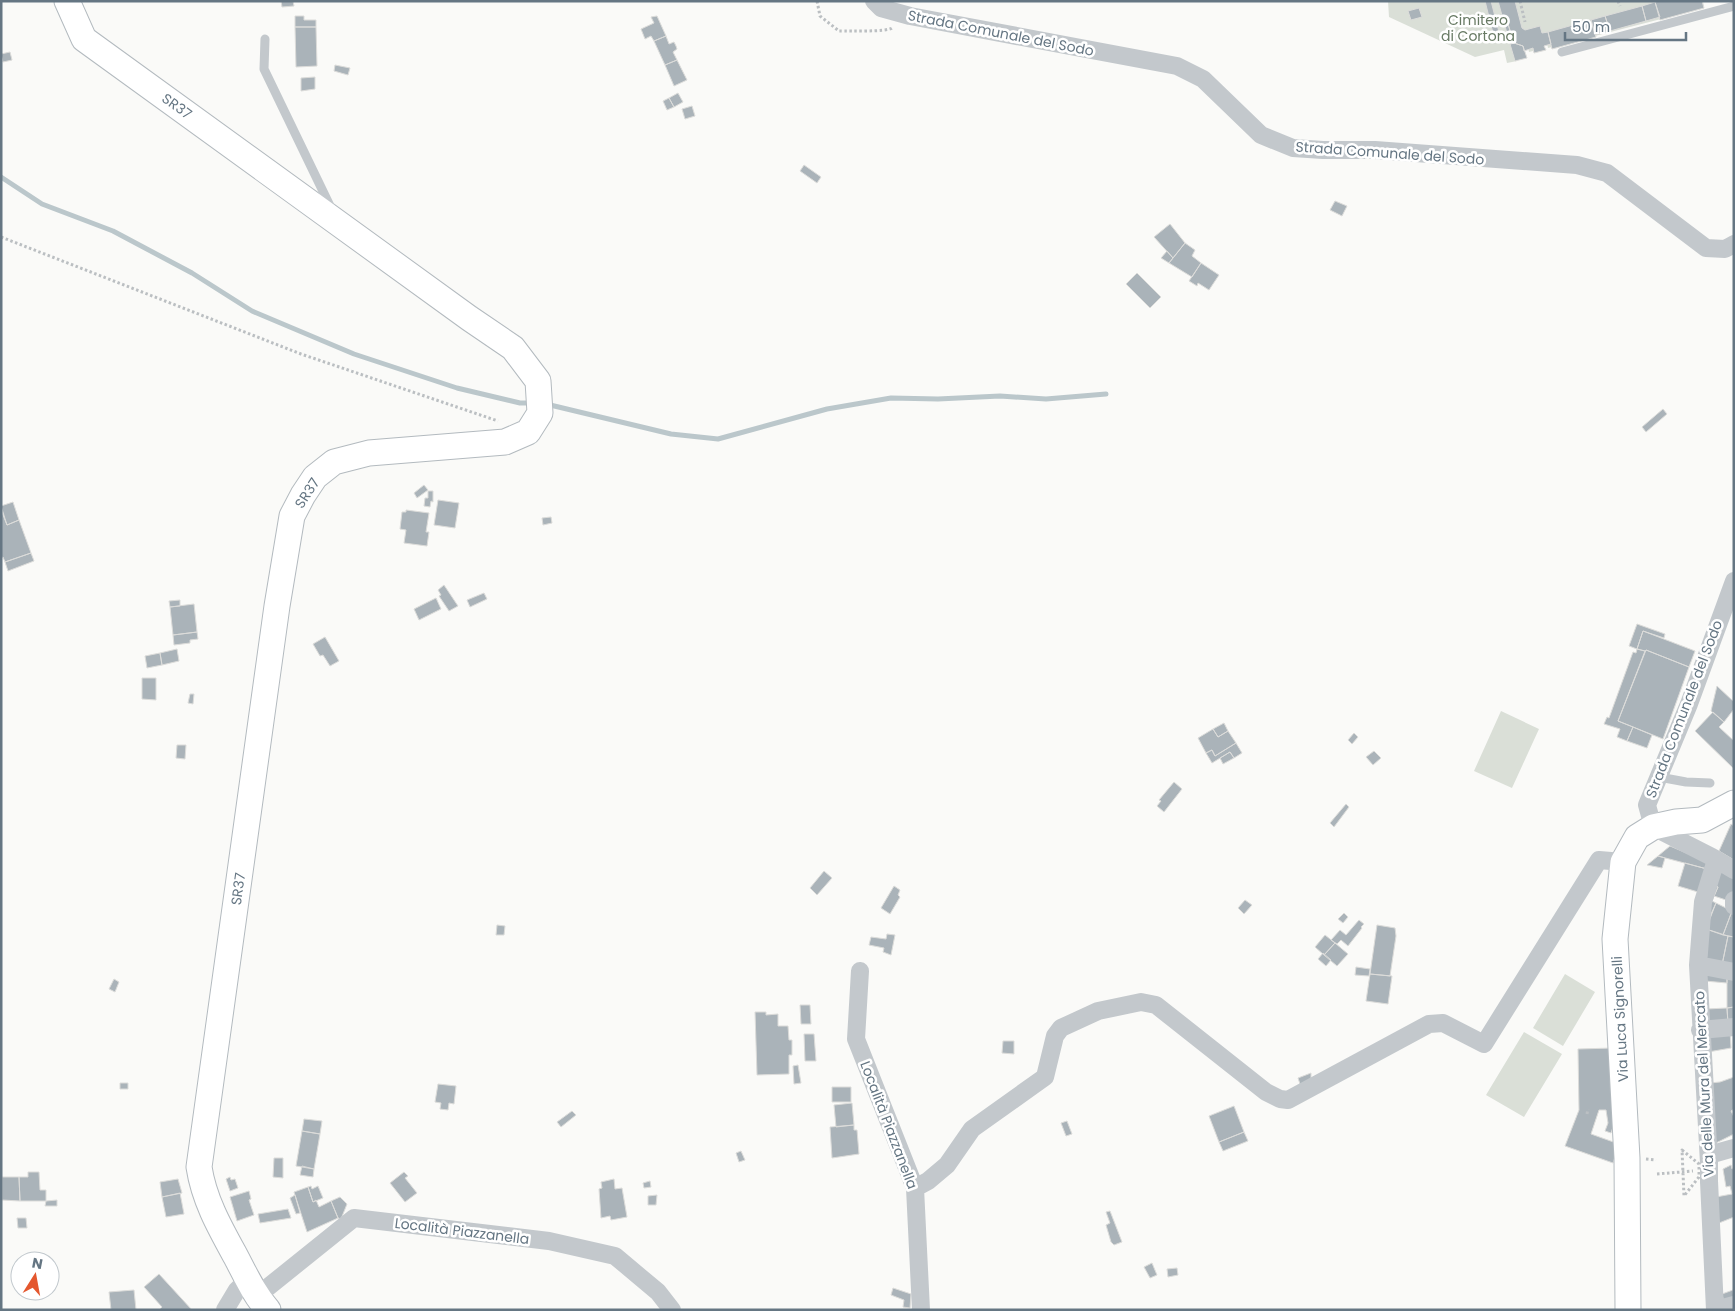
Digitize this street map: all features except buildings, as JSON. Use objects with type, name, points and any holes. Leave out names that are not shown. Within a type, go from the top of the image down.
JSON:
[{"type":"street","name":"SR37","points":[[67,1],[84,38],[513,348],[538,381],[540,413],[528,432],[505,442],[369,453],[334,462],[314,477],[302,494],[292,516],[276,606],[199,1167],[209,1206],[258,1295]]},
{"type":"street","name":"Strada Comunale del Sodo","points":[[874,1],[881,8],[910,16],[1177,66],[1203,79],[1261,135],[1293,148],[1375,150],[1577,164],[1607,173],[1706,248],[1725,249],[1734,244]]},
{"type":"street","name":"Strada Comunale del Sodo","points":[[1653,827],[1647,805],[1689,704],[1734,581]]},
{"type":"street","name":"Via Luca Signorelli","points":[[1628,1310],[1627,1158],[1615,939],[1623,862],[1637,838],[1653,827],[1676,822],[1702,820],[1734,803]]},
{"type":"street","points":[[1653,827],[1734,870]]},
{"type":"street","points":[[915,1188],[928,1181],[947,1165],[972,1129],[1045,1077],[1055,1036],[1061,1028],[1098,1011],[1141,1002],[1156,1004],[1266,1092],[1280,1099],[1288,1100],[1429,1024],[1443,1023],[1484,1044],[1599,860],[1623,862]]},
{"type":"street","name":"Via delle Mura del Mercato","points":[[1715,1310],[1705,1168],[1705,1078],[1700,1030],[1698,965],[1702,902],[1716,860]]},
{"type":"street","points":[[1734,900],[1734,906]]},
{"type":"street","points":[[1698,965],[1734,972]]},
{"type":"street","name":"Località Piazzanella","points":[[860,971],[856,1039],[915,1188],[921,1310]]},
{"type":"street","points":[[1700,1030],[1734,1027]]},
{"type":"street","points":[[1705,1168],[1734,1148]]},
{"type":"street","name":"Località Piazzanella","points":[[225,1310],[237,1290],[258,1295],[354,1218],[549,1241],[615,1256],[658,1292],[672,1310]]},
{"type":"street","points":[[1715,1310],[1734,1305]]},
{"type":"lane","points":[[1562,52],[1734,6]]},
{"type":"lane","points":[[265,39],[264,69],[339,224]]},
{"type":"lane","points":[[1659,777],[1686,782],[1710,783]]},
{"type":"path","points":[[817,1],[820,16],[839,31],[888,31],[910,16]]},
{"type":"path","points":[[1520,1],[1525,22]]},
{"type":"path","points":[[1618,1],[1620,6]]},
{"type":"path","points":[[1,237],[301,354],[500,422]]},
{"type":"path","points":[[1587,1114],[1588,1109]]},
{"type":"path","points":[[1682,1150],[1705,1168],[1700,1178],[1684,1196],[1682,1150]]},
{"type":"path","points":[[1658,1174],[1705,1168]]},
{"type":"green space","name":"Cimitero di Cortona","points":[[1388,1],[1706,1],[1703,2],[1704,8],[1548,48],[1547,43],[1541,49],[1529,52],[1528,48],[1515,52],[1517,61],[1507,63],[1504,50],[1475,57],[1389,17]]},
{"type":"green space","points":[[1501,711],[1539,729],[1512,788],[1474,771]]},
{"type":"green space","points":[[1565,974],[1595,992],[1563,1046],[1533,1028]]},
{"type":"green space","points":[[1524,1032],[1562,1054],[1524,1117],[1486,1095]]},
{"type":"waterway","points":[[1,177],[42,204],[113,231],[192,273],[252,311],[354,354],[457,388],[520,403],[533,403]]},
{"type":"waterway","points":[[546,404],[671,434],[718,439],[827,409],[891,398],[938,399],[1000,396],[1046,399],[1106,394]]}]
